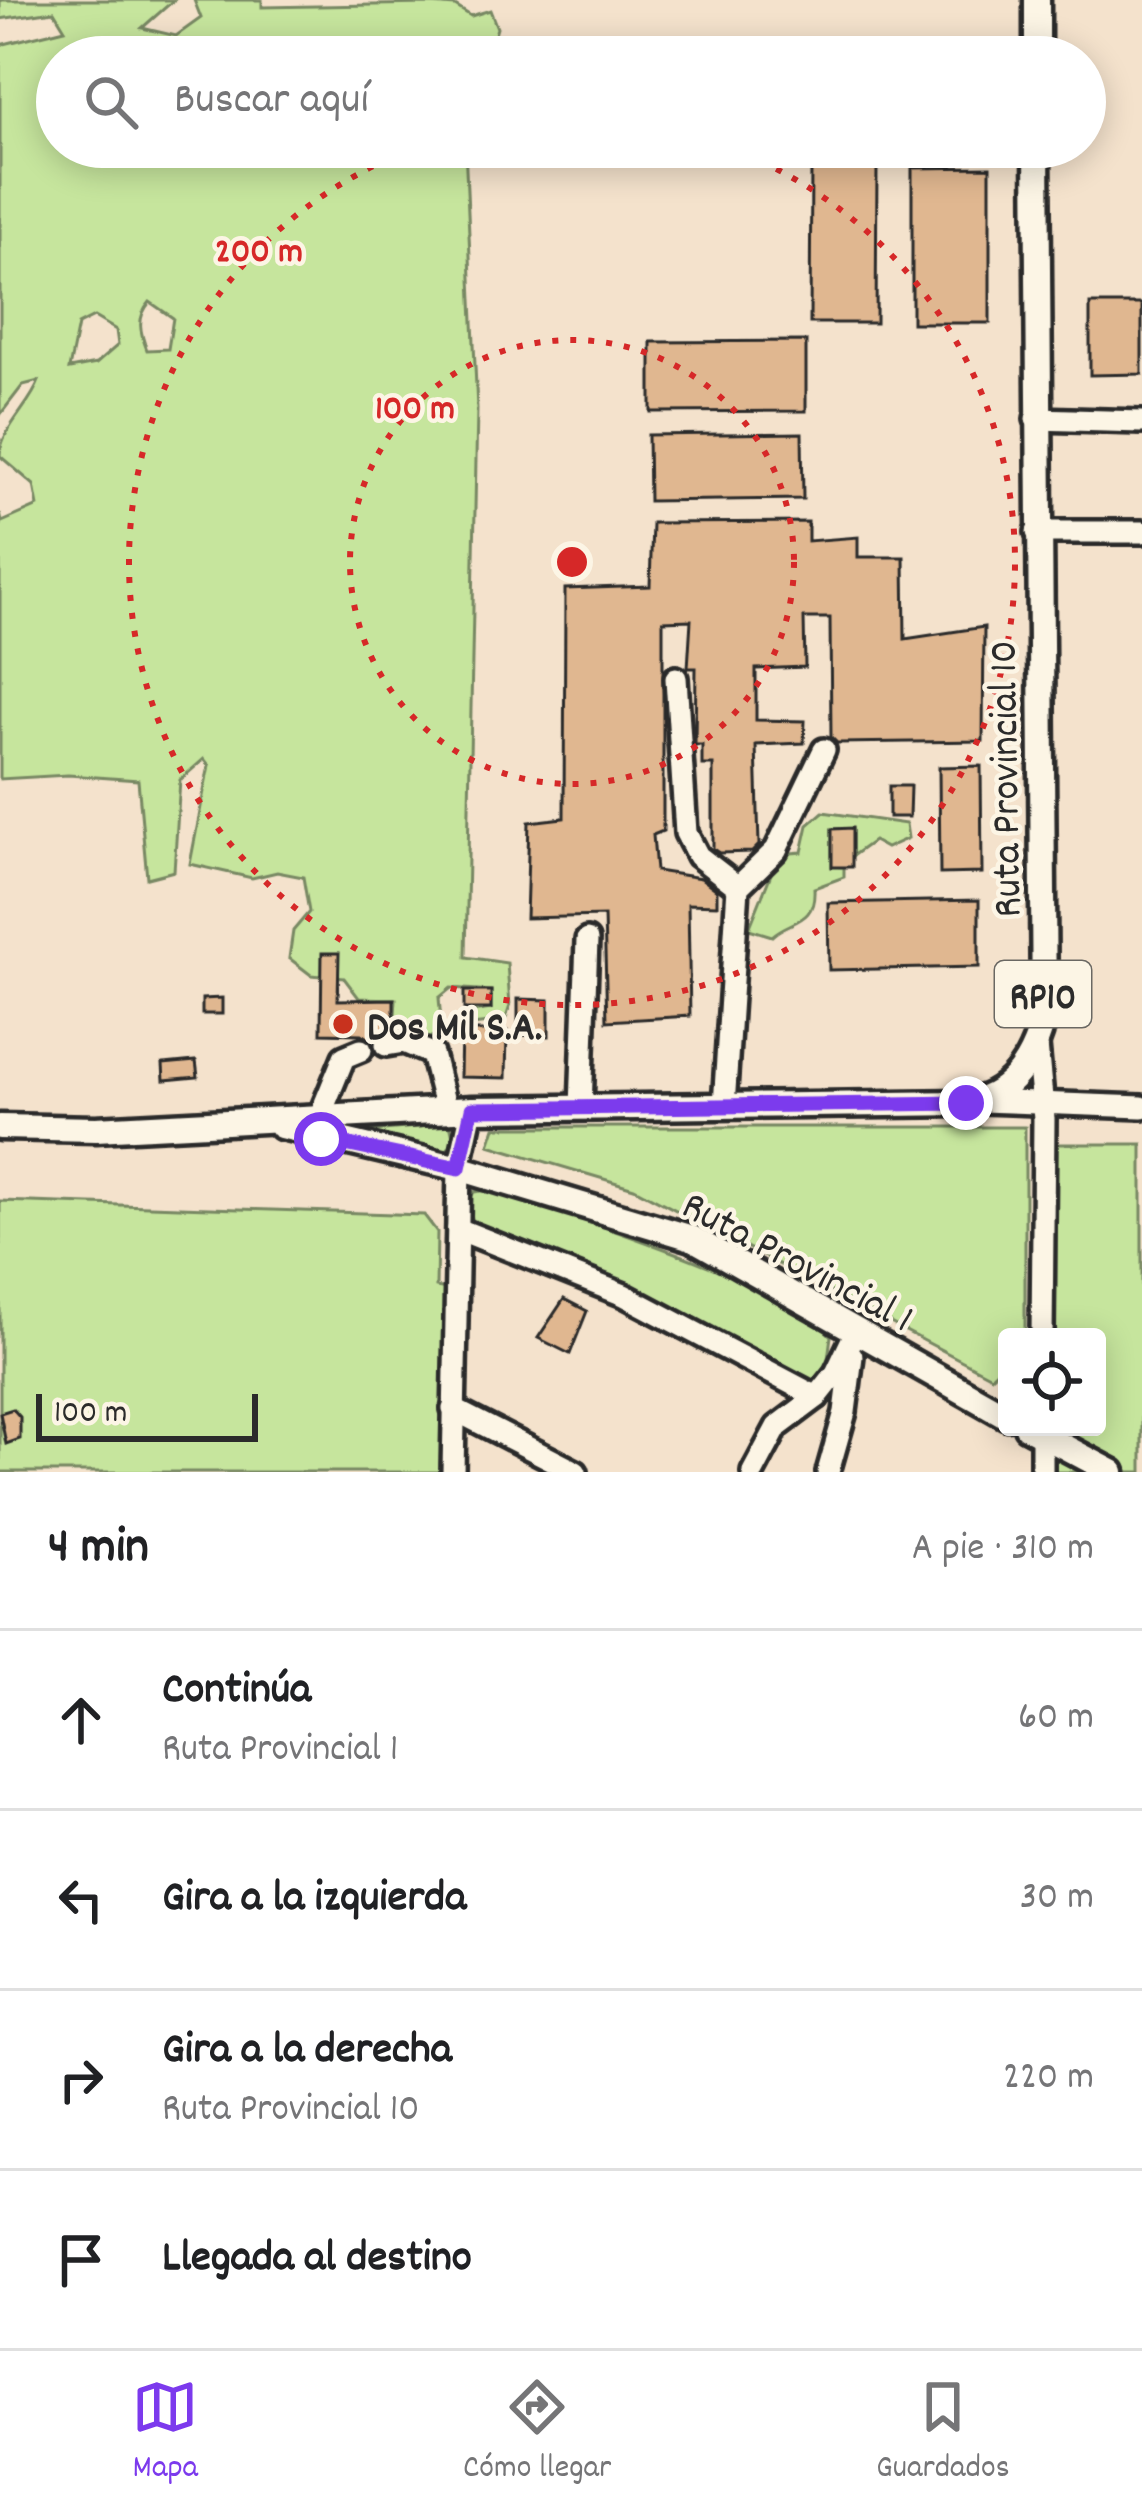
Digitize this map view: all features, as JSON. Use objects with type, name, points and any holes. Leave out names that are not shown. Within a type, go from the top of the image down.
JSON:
[{"type":"main road","points":[[1037,0],[1037,36]]},
{"type":"main road","name":"Ruta Provincial 10","points":[[1037,168],[1044,1016],[1037,1045]]},
{"type":"main road","name":"RP10","points":[[982,1101],[1024,1069],[1037,1045]]},
{"type":"main road","points":[[0,1127],[268,1122],[472,1109],[982,1101]]},
{"type":"main road","name":"Ruta Provincial 1","points":[[268,1122],[321,1139],[459,1168],[692,1238],[998,1411]]},
{"type":"main road","points":[[1048,1436],[1112,1472]]},
{"type":"street","points":[[1036,419],[1142,422]]},
{"type":"street","points":[[1037,532],[1142,532]]},
{"type":"street","points":[[676,678],[686,833],[698,856],[738,887]]},
{"type":"street","points":[[724,1106],[738,887],[776,850],[824,749]]},
{"type":"street","points":[[581,1108],[587,940]]},
{"type":"street","points":[[386,1045],[404,1042],[432,1054],[446,1111]]},
{"type":"street","points":[[1037,1045],[1042,1103],[1042,1328]]},
{"type":"street","points":[[319,1118],[344,1057],[361,1050]]},
{"type":"street","points":[[982,1101],[1142,1107]]},
{"type":"street","points":[[453,1472],[459,1168],[472,1109]]},
{"type":"street","points":[[458,1229],[623,1295],[817,1396]]},
{"type":"street","points":[[753,1472],[777,1427],[817,1396],[836,1373],[856,1330]]},
{"type":"street","points":[[828,1472],[845,1412],[856,1330]]},
{"type":"street","points":[[453,1409],[576,1472]]},
{"type":"street","points":[[1038,1436],[1042,1472]]},
{"type":"green space","points":[[0,0],[174,0],[142,28],[176,36],[37,36],[65,29],[54,11],[0,19]]},
{"type":"green space","points":[[194,0],[262,0],[262,7],[455,6],[471,16],[490,10],[497,28],[495,36],[176,36],[201,18]]},
{"type":"green space","points":[[36,36],[36,168],[466,168],[477,409],[466,957],[507,963],[510,1006],[505,1021],[472,1025],[472,1012],[491,1009],[491,991],[451,988],[439,998],[442,1032],[404,1049],[394,1031],[396,999],[359,998],[344,978],[311,975],[289,958],[293,931],[309,912],[303,877],[277,872],[252,878],[190,864],[209,765],[204,759],[180,780],[174,871],[147,878],[138,780],[68,775],[0,779],[0,513],[2,522],[38,506],[34,485],[0,456],[5,437],[39,381],[23,385],[0,415],[0,45]],"holes":[[[150,302],[173,318],[168,349],[147,350],[141,325]],[[94,317],[116,330],[118,345],[96,364],[69,369],[78,325]]]},
{"type":"green space","points":[[823,812],[906,824],[908,838],[886,848],[873,841],[852,856],[852,829],[832,829],[832,866],[844,867],[844,877],[814,888],[806,915],[772,936],[749,929],[779,854],[802,852],[808,825]]},
{"type":"green space","points":[[450,1124],[454,1140],[447,1150],[436,1151],[328,1135]]},
{"type":"green space","points":[[495,1127],[1025,1127],[1025,1328],[998,1328],[998,1369],[991,1376],[634,1188],[489,1145]]},
{"type":"green space","points":[[1042,1144],[1142,1144],[1142,1472],[1039,1472],[1041,1436],[1106,1436],[1106,1328],[1042,1328]]},
{"type":"green space","points":[[495,1189],[673,1252],[767,1293],[831,1336],[826,1374],[811,1384],[473,1222],[468,1202],[474,1192]]},
{"type":"green space","points":[[0,1201],[424,1215],[437,1232],[436,1287],[447,1289],[448,1472],[0,1472]]},
{"type":"building","points":[[811,168],[877,168],[876,323],[810,323]]},
{"type":"building","points":[[912,168],[990,168],[990,323],[912,323]]},
{"type":"building","points":[[1090,304],[1142,304],[1142,374],[1090,375]]},
{"type":"building","points":[[806,341],[806,411],[651,412],[651,342]]},
{"type":"building","points":[[802,433],[803,499],[649,501],[648,435]]},
{"type":"building","points":[[808,522],[808,541],[858,537],[858,557],[904,557],[905,639],[984,627],[983,741],[837,743],[831,737],[830,618],[804,618],[805,667],[756,669],[756,720],[805,721],[804,743],[756,745],[759,845],[752,852],[719,853],[713,849],[713,765],[702,765],[702,745],[695,745],[696,668],[688,668],[691,620],[663,621],[663,831],[653,835],[656,871],[701,878],[717,890],[717,905],[688,904],[690,1016],[607,1021],[604,916],[526,918],[529,822],[564,818],[565,589],[650,586],[652,523]]},
{"type":"building","points":[[981,766],[982,873],[940,874],[939,767]]},
{"type":"building","points":[[889,786],[910,786],[909,817],[889,817]]},
{"type":"building","points":[[852,828],[852,867],[832,867],[832,829]]},
{"type":"building","points":[[979,900],[979,967],[829,970],[828,903]]},
{"type":"building","points":[[322,953],[339,953],[338,1000],[394,999],[394,1028],[372,1040],[361,1034],[321,1033]]},
{"type":"building","points":[[464,991],[491,991],[491,1009],[464,1009]]},
{"type":"building","points":[[222,998],[222,1014],[202,1014],[202,999]]},
{"type":"building","points":[[518,999],[549,1000],[549,1036],[518,1035]]},
{"type":"building","points":[[461,1031],[507,1031],[506,1078],[460,1077]]},
{"type":"building","points":[[196,1061],[198,1077],[164,1080],[163,1064]]},
{"type":"building","points":[[564,1299],[587,1311],[570,1354],[538,1338]]},
{"type":"building","points":[[13,1409],[20,1417],[20,1439],[6,1444],[0,1413]]},
{"type":"place","name":"Dos Mil S.A.","points":[[343,1024]]},
{"type":"route","points":[[321,1139],[459,1168],[472,1109],[966,1103]]}]
